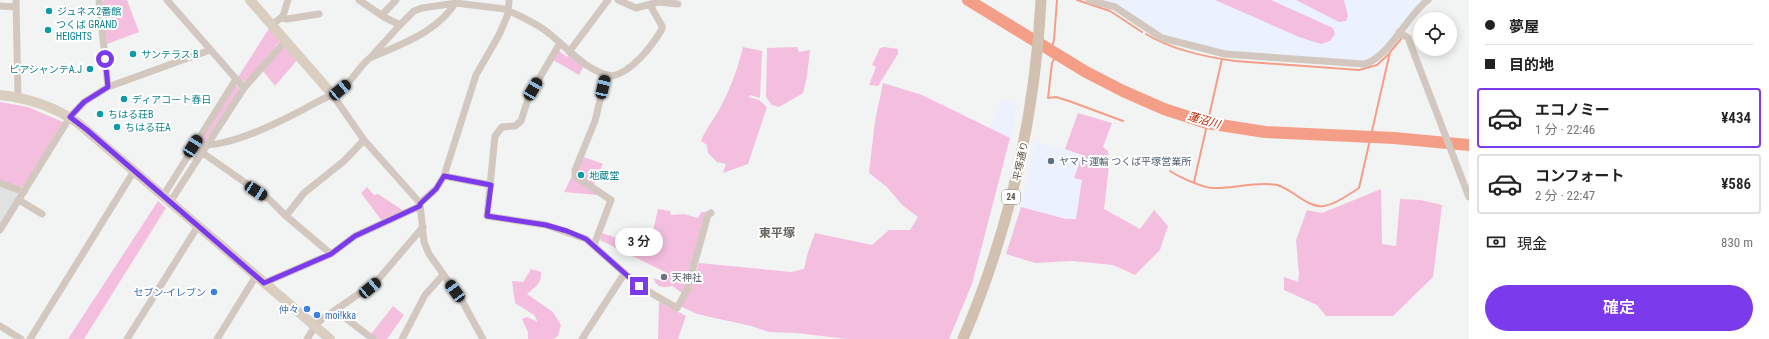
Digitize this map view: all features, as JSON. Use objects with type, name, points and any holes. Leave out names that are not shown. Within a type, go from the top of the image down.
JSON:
[{"type":"main road","name":"平塚通り","points":[[963,339],[993,260],[1013,192],[1032,98],[1041,0]]},
{"type":"street","points":[[99,0],[108,87]]},
{"type":"street","points":[[167,0],[244,88]]},
{"type":"street","points":[[250,0],[332,94],[364,140],[420,205],[424,242],[429,254],[461,299],[482,339]]},
{"type":"street","points":[[272,25],[281,18],[288,0]]},
{"type":"street","points":[[359,0],[382,15],[400,24]]},
{"type":"street","points":[[382,15],[396,0]]},
{"type":"street","points":[[264,283],[331,254],[355,236],[420,205],[436,189],[444,176],[476,75],[499,35],[508,11],[509,0]]},
{"type":"street","points":[[569,52],[608,0]]},
{"type":"street","points":[[618,0],[636,8],[658,2],[678,4]]},
{"type":"street","points":[[1089,0],[1115,7],[1162,38],[1225,54],[1364,64],[1375,60],[1382,54],[1399,32],[1428,0]]},
{"type":"street","points":[[370,58],[420,35],[436,25],[456,1]]},
{"type":"street","points":[[206,145],[228,142],[252,133],[332,94],[348,84],[362,64],[370,58],[400,24],[414,11],[422,8],[456,1],[508,11],[545,30],[569,52],[591,67],[606,75],[612,76],[623,72],[644,54],[662,29],[662,26],[650,5]]},
{"type":"street","points":[[0,6],[16,3],[18,97]]},
{"type":"street","points":[[281,18],[286,19],[319,14]]},
{"type":"street","points":[[1399,32],[1408,38],[1469,197]]},
{"type":"street","points":[[167,199],[202,152],[244,88],[286,40]]},
{"type":"street","points":[[560,43],[529,96],[521,120],[515,126],[502,127],[495,136],[491,185],[486,213],[489,216],[554,227],[586,239],[639,286],[677,308],[687,290],[708,215],[711,213]]},
{"type":"street","points":[[0,230],[70,117],[84,102],[108,87],[210,50]]},
{"type":"street","points":[[594,245],[611,200],[575,176],[574,170],[595,121],[606,75]]},
{"type":"street","points":[[167,199],[193,146],[236,79]]},
{"type":"street","points":[[0,96],[18,97],[51,108],[70,117],[330,339]]},
{"type":"street","points":[[286,216],[304,193],[344,161],[364,140]]},
{"type":"street","points":[[193,146],[270,200],[286,216],[331,254]]},
{"type":"street","points":[[30,339],[134,171]]},
{"type":"street","points":[[444,176],[491,185]]},
{"type":"street","points":[[0,183],[24,192]]},
{"type":"street","points":[[19,200],[42,214]]},
{"type":"street","points":[[127,339],[198,226]]},
{"type":"street","points":[[308,339],[318,322],[370,288],[383,276],[423,227]]},
{"type":"street","points":[[582,339],[624,274]]},
{"type":"street","points":[[402,339],[425,294],[443,275]]},
{"type":"street","points":[[217,339],[256,276]]},
{"type":"street","points":[[336,311],[373,339]]},
{"type":"street","points":[[0,326],[21,339]]},
{"type":"shaded area","points":[[104,0],[127,0],[139,32],[107,44],[102,2]]},
{"type":"shaded area","points":[[1100,0],[1422,0],[1383,48],[1371,59],[1363,61],[1230,52],[1163,36]]},
{"type":"shaded area","points":[[1215,0],[1271,0],[1333,28],[1335,34],[1330,41],[1321,44],[1299,37]]},
{"type":"shaded area","points":[[1296,0],[1344,0],[1348,16],[1346,21],[1339,22]]},
{"type":"shaded area","points":[[270,27],[280,41],[246,82],[242,81],[238,77]]},
{"type":"shaded area","points":[[283,47],[287,47],[298,59],[275,86],[263,71]]},
{"type":"shaded area","points":[[743,47],[762,51],[760,98],[750,95],[749,97],[759,100],[767,107],[748,164],[723,173],[726,164],[717,162],[708,153],[707,145],[701,141],[728,92]]},
{"type":"shaded area","points":[[797,47],[799,52],[810,50],[807,76],[803,93],[779,107],[772,105],[766,97],[767,48]]},
{"type":"shaded area","points":[[884,47],[898,49],[898,54],[878,86],[869,85],[876,67],[872,65],[880,48]]},
{"type":"shaded area","points":[[558,50],[567,57],[569,54],[584,66],[579,75],[553,60]]},
{"type":"shaded area","points":[[883,83],[922,95],[1010,138],[972,284],[949,339],[848,339],[796,333],[769,332],[751,326],[697,314],[680,306],[691,288],[699,263],[791,272],[804,269],[815,233],[872,245],[889,230],[910,230],[918,217],[902,205],[887,187],[869,173],[875,121]]},
{"type":"shaded area","points":[[235,86],[238,86],[239,90],[202,146],[199,144]]},
{"type":"shaded area","points":[[1002,100],[1015,103],[1014,126],[1010,138],[990,129]]},
{"type":"shaded area","points":[[0,102],[28,107],[63,122],[24,186],[20,187],[0,180]]},
{"type":"shaded area","points":[[1078,113],[1112,123],[1103,147],[1108,151],[1109,166],[1104,209],[1140,229],[1154,210],[1168,226],[1160,250],[1135,275],[1113,265],[1072,261],[1035,263],[1006,254],[1021,207],[1066,219],[1076,219],[1082,180],[1074,178],[1082,155],[1065,149]]},
{"type":"shaded area","points":[[1035,142],[1082,154],[1074,178],[1082,180],[1076,219],[1066,219],[1021,207]]},
{"type":"shaded area","points":[[584,157],[603,164],[593,186],[578,176],[577,171]]},
{"type":"shaded area","points":[[572,176],[598,194],[598,195],[564,192]]},
{"type":"shaded area","points":[[0,186],[17,191],[18,196],[0,224]]},
{"type":"shaded area","points":[[367,187],[374,195],[378,194],[404,211],[382,221],[361,193]]},
{"type":"shaded area","points":[[1381,189],[1382,244],[1396,246],[1400,199],[1420,200],[1442,205],[1433,277],[1393,316],[1326,316],[1317,305],[1284,290],[1284,277],[1298,282],[1299,275],[1296,240],[1307,210],[1322,213]]},
{"type":"shaded area","points":[[158,201],[166,208],[84,339],[68,339]]},
{"type":"shaded area","points":[[658,209],[670,211],[671,215],[684,214],[698,218],[701,212],[706,212],[687,285],[682,293],[672,286],[665,287],[658,285],[653,278],[665,282],[669,274],[600,240],[602,233],[649,249]]},
{"type":"shaded area","points":[[531,269],[541,272],[541,276],[537,285],[527,294],[553,312],[561,325],[558,336],[553,339],[528,339],[528,332],[522,319],[527,317],[538,322],[534,315],[515,303],[512,281],[523,282]]},
{"type":"shaded area","points":[[659,302],[686,316],[678,339],[658,339]]},
{"type":"shaded area","points":[[393,306],[404,315],[387,339],[377,339],[371,334]]},
{"type":"waterway","name":"蓮沼川","points":[[968,0],[1086,72],[1123,91],[1164,109],[1207,123],[1265,132],[1394,138],[1469,145]]},
{"type":"waterway","points":[[1051,50],[1054,40],[1057,0]]},
{"type":"waterway","points":[[1077,0],[1110,11],[1142,32]]},
{"type":"waterway","points":[[1146,34],[1178,49],[1235,61],[1359,70],[1377,65],[1390,53]]},
{"type":"waterway","points":[[1170,171],[1202,186],[1212,188],[1253,184],[1277,185],[1317,206],[1329,205],[1343,198],[1359,188],[1390,52],[1401,39]]},
{"type":"waterway","points":[[1057,54],[1052,63],[1048,98],[1056,97],[1123,121]]},
{"type":"waterway","name":"蓮沼川","points":[[1194,182],[1222,59]]},
{"type":"place","name":"ジュネス2番館","points":[[49,11]]},
{"type":"place","name":"つくば GRAND HEIGHTS","points":[[48,30]]},
{"type":"place","name":"サンテラス B","points":[[133,54]]},
{"type":"place","name":"ピアシャンテA.J","points":[[90,69]]},
{"type":"place","name":"ディアコート春日","points":[[124,99]]},
{"type":"place","name":"ちはる荘B","points":[[100,114]]},
{"type":"place","name":"ちはる荘A","points":[[117,127]]},
{"type":"place","name":"ヤマト運輸 つくば平塚営業所","points":[[1051,161]]},
{"type":"place","name":"地蔵堂","points":[[581,175]]},
{"type":"place","name":"天神社","points":[[664,277]]},
{"type":"place","name":"セブン-イレブン","points":[[214,292]]},
{"type":"place","name":"仲々","points":[[307,309]]},
{"type":"place","name":"moi!kka","points":[[317,315]]},
{"type":"district","name":"東平塚","points":[[777,233]]},
{"type":"route","points":[[105,59],[108,87],[90,97],[74,111],[70,117],[264,283],[331,254],[355,236],[420,206],[420,204],[436,189],[444,176],[491,185],[486,213],[487,216],[546,225],[567,231],[586,239],[639,286]]}]
